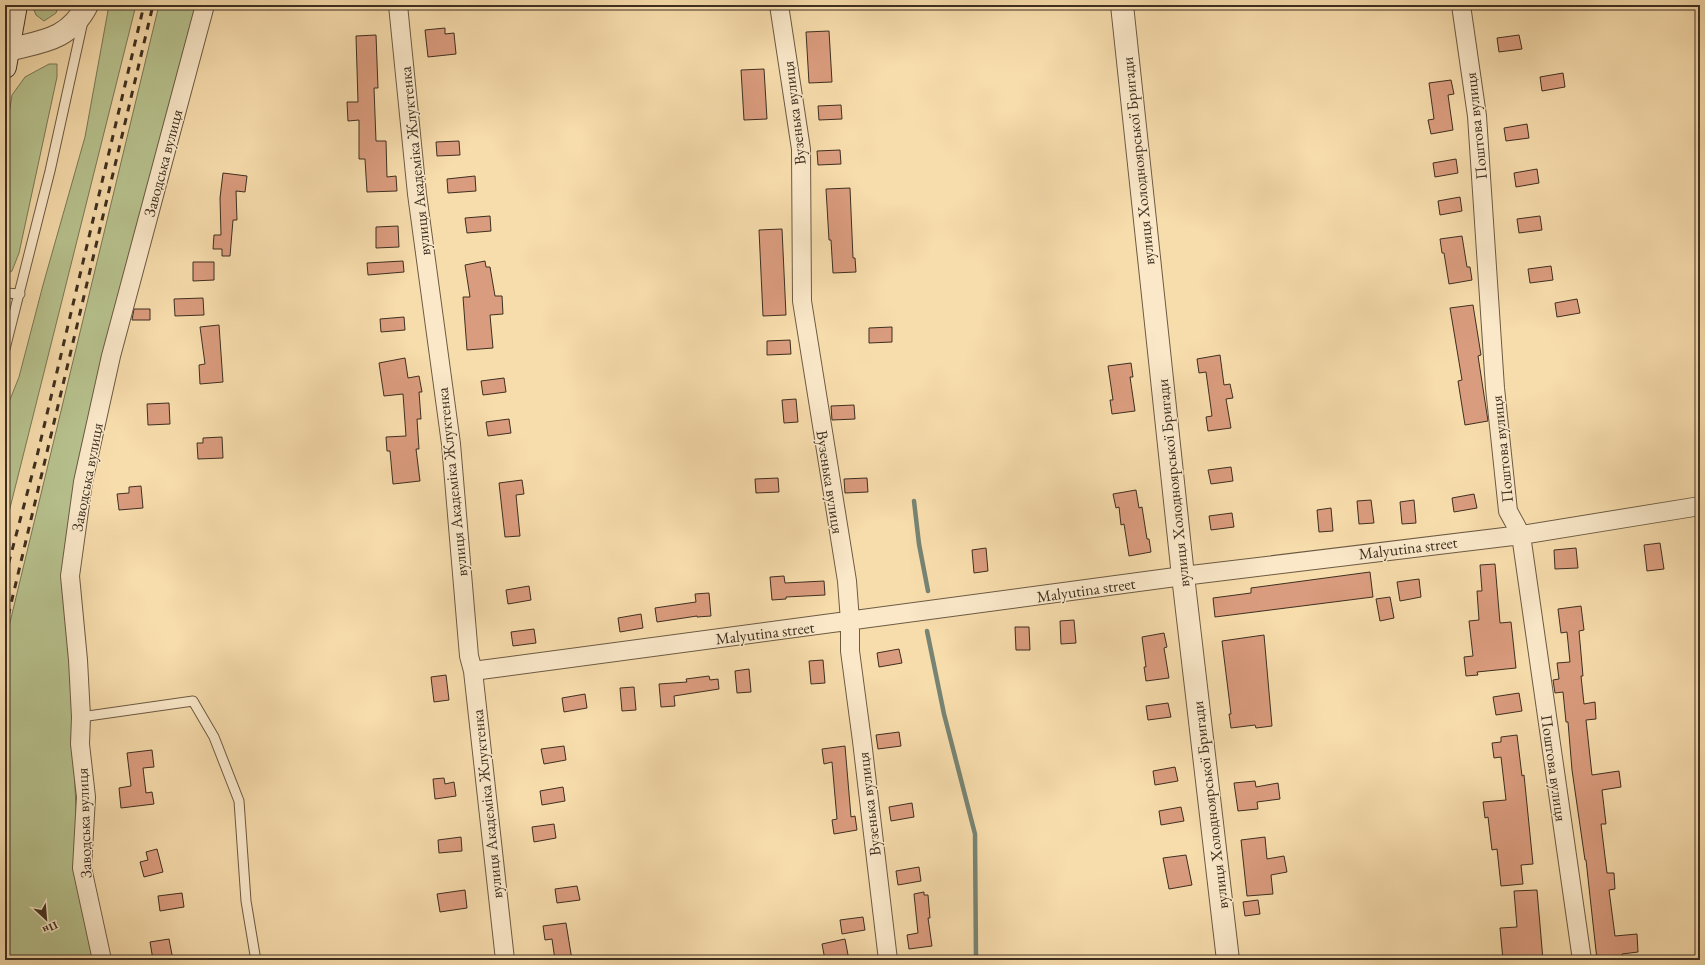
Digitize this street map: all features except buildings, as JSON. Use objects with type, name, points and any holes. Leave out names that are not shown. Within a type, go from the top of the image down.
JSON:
[{"type":"street","points":[[7,59],[16,5]]},
{"type":"street","name":"Заводська вулиця","points":[[102,960],[82,868],[86,797],[80,744],[81,717],[78,660],[70,576],[83,482],[111,356],[205,5]]},
{"type":"street","name":"вулиця Академіка Жлуктенка","points":[[398,5],[417,194],[451,444],[469,656],[473,671],[505,960]]},
{"type":"street","name":"Вузенька вулиця","points":[[779,5],[801,149],[802,301],[846,581],[850,621],[850,651],[888,960]]},
{"type":"street","name":"вулиця Холодноярської Бригади","points":[[1122,5],[1183,576],[1228,960]]},
{"type":"street","name":"Поштова вулиця","points":[[1461,5],[1477,116],[1495,388],[1508,511],[1521,534],[1582,960]]},
{"type":"street","points":[[7,59],[66,32],[75,23],[86,6]]},
{"type":"street","name":"Malyutina street","points":[[473,671],[1183,576],[1521,534],[1700,506]]},
{"type":"lane","points":[[5,349],[50,171],[86,6]]},
{"type":"lane","points":[[5,293],[20,294]]},
{"type":"lane","points":[[81,717],[193,701],[214,737],[239,802],[246,901],[255,955]]},
{"type":"green space","points":[[32,5],[59,5],[56,13],[44,21],[36,15]]},
{"type":"green space","points":[[109,5],[136,5],[5,528],[5,412],[19,377],[43,285],[85,137]]},
{"type":"green space","points":[[159,5],[204,5],[66,575],[79,880],[96,960],[5,960],[5,643]]},
{"type":"green space","points":[[49,64],[57,64],[57,77],[19,253],[12,271],[5,275],[5,139],[12,95],[25,77]]},
{"type":"waterway","points":[[914,501],[919,544],[928,591]]},
{"type":"waterway","points":[[927,631],[944,714],[975,834],[976,960]]},
{"type":"railway","points":[[5,577],[37,456],[144,5]]},
{"type":"railway","points":[[5,629],[153,5]]}]
